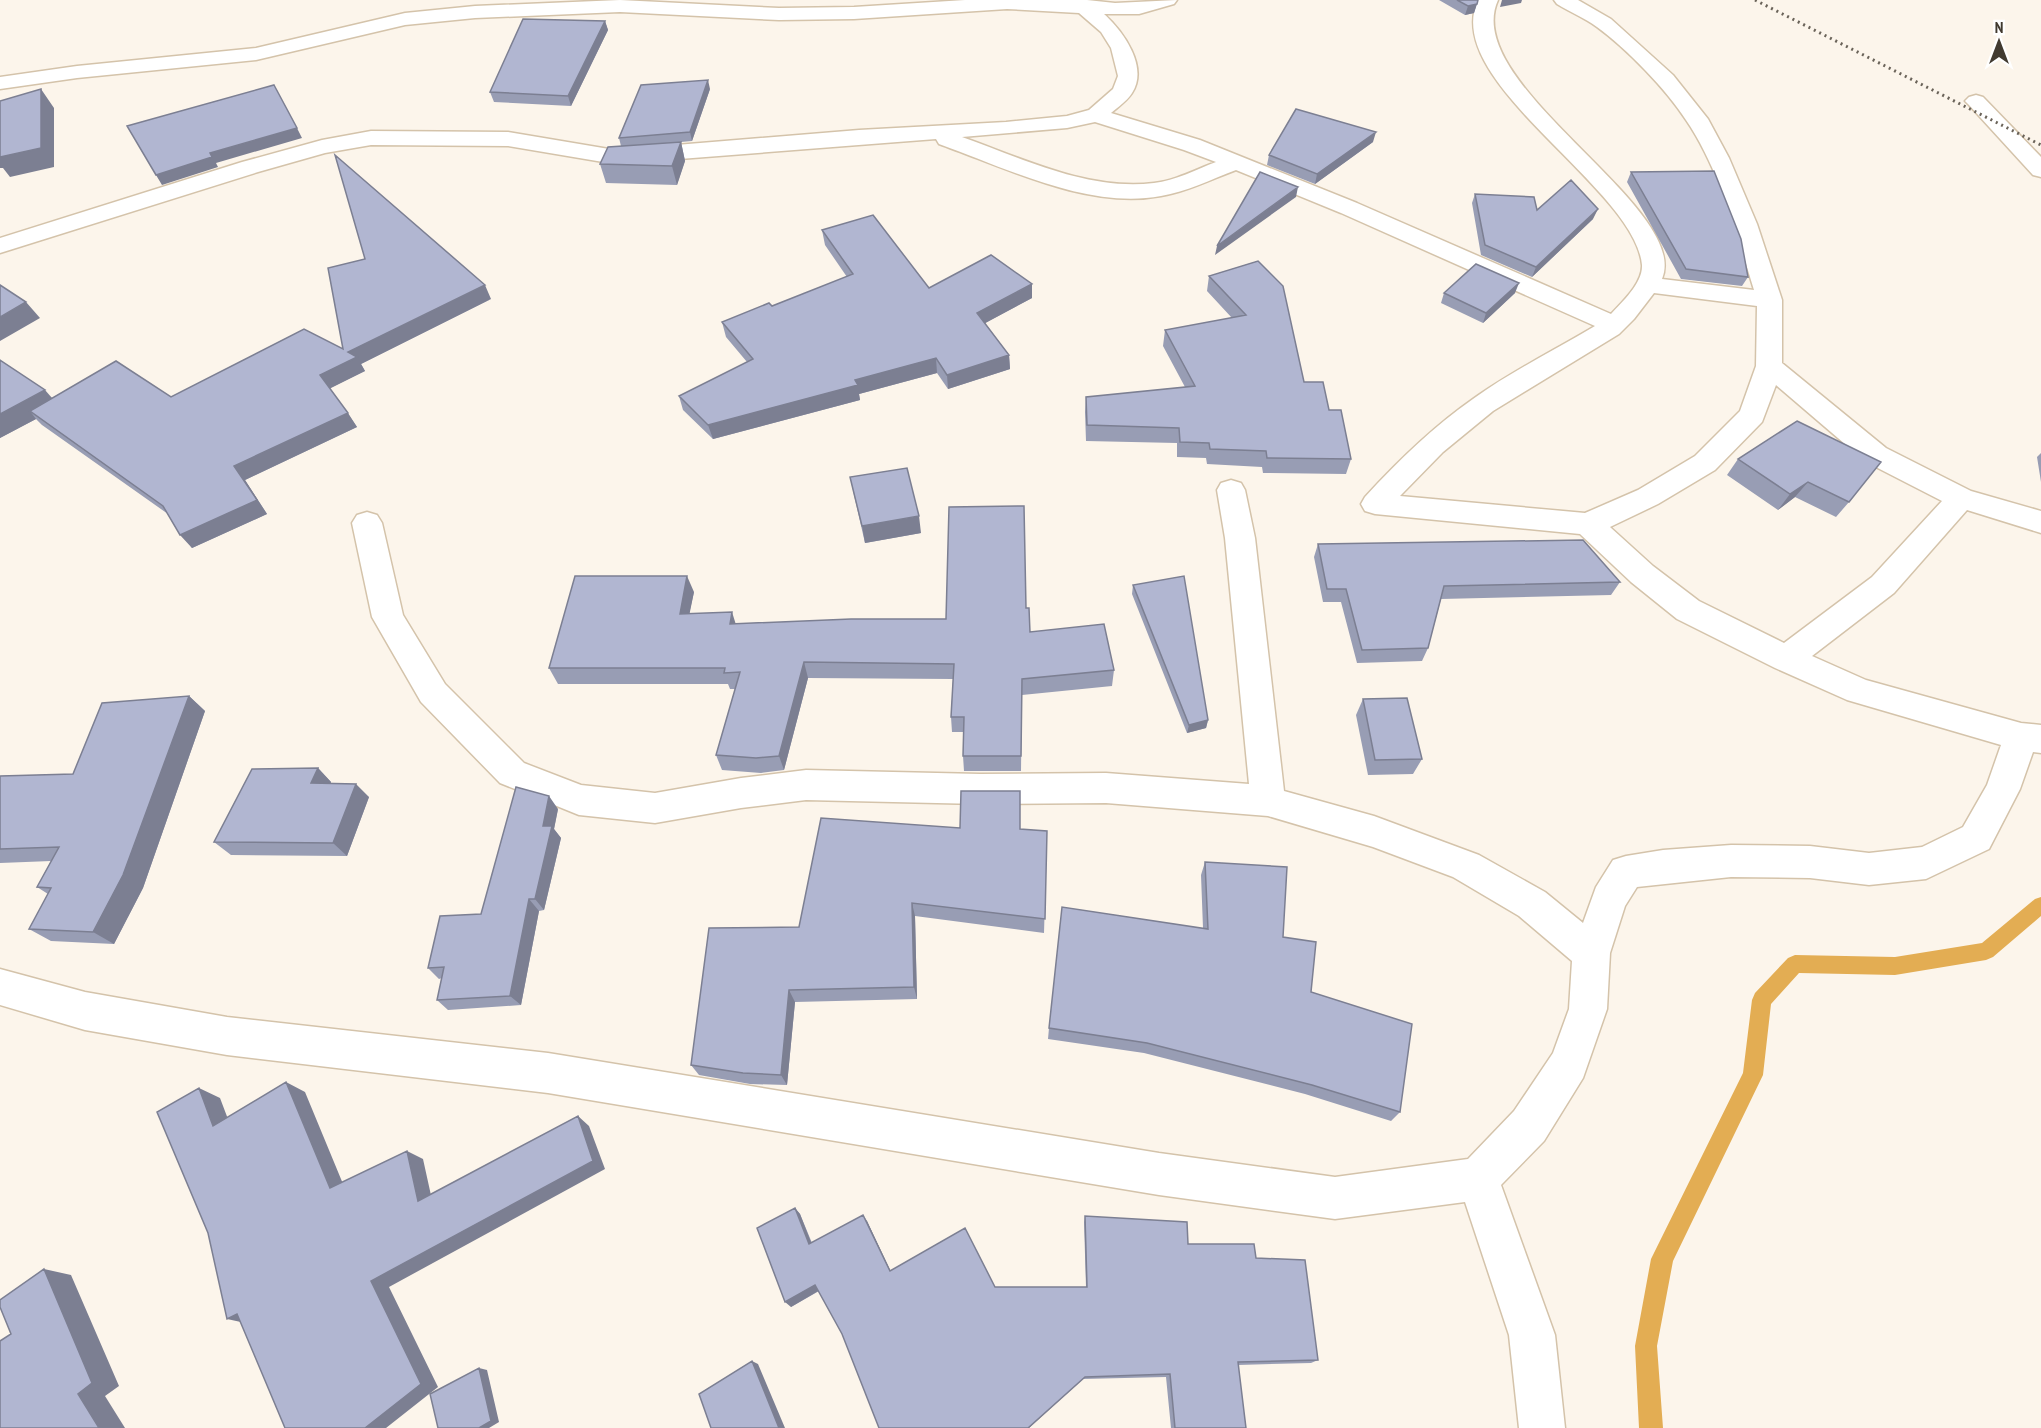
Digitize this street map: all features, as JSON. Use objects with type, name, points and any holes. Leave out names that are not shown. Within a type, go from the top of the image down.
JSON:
[{"type":"street","points":[[0,83],[77,72],[256,54],[405,19],[475,12],[620,6],[768,13],[854,13],[1007,3],[1081,4],[1139,8],[1167,0]]},
{"type":"street","points":[[1488,0],[1483,6],[1482,28],[1493,55],[1523,100],[1572,150],[1646,238],[1654,267],[1648,285],[1614,325],[1473,412],[1418,458],[1375,504],[1588,524],[1648,497],[1705,463],[1752,415],[1769,366],[1770,300],[1745,224],[1718,158],[1696,119],[1666,79],[1604,23],[1564,0]]},
{"type":"street","points":[[0,246],[250,167],[322,147],[371,138],[508,139],[615,157],[859,136],[931,134],[1057,123],[1096,115],[1123,92],[1128,76],[1122,48],[1108,28],[1081,4]]},
{"type":"street","points":[[1976,101],[2041,170]]},
{"type":"street","points":[[1096,115],[1192,145],[1349,208],[1614,325]]},
{"type":"street","points":[[931,134],[1002,157],[1063,181],[1097,189],[1126,192],[1160,190],[1234,163]]},
{"type":"street","points":[[1648,285],[1770,300]]},
{"type":"street","points":[[1769,366],[1876,455],[1961,498],[2041,522]]},
{"type":"street","points":[[1231,490],[1240,538],[1268,801]]},
{"type":"street","points":[[1786,659],[1883,585],[1961,498]]},
{"type":"street","points":[[367,523],[388,617],[433,693],[512,773],[579,800],[655,808],[741,793],[817,785],[980,789],[1106,788],[1268,801],[1374,832],[1466,866],[1532,904],[1591,953]]},
{"type":"street","points":[[0,987],[84,1011],[227,1036],[548,1073],[1136,1170],[1335,1198],[1478,1179],[1529,1126],[1569,1064],[1588,1009],[1591,953],[1609,899],[1626,872],[1663,866],[1731,861],[1810,862],[1869,869],[1926,863],[1976,838],[2031,738],[1859,691],[1786,659],[1688,610],[1642,574],[1588,524]]},
{"type":"street","points":[[1478,1179],[1533,1335],[1542,1428]]},
{"type":"building","points":[[1457,0],[1478,0],[1477,4],[1468,6]]},
{"type":"building","points":[[523,19],[605,21],[568,96],[490,92]]},
{"type":"building","points":[[708,80],[690,132],[619,138],[641,85]]},
{"type":"building","points":[[274,85],[297,128],[210,153],[212,157],[156,175],[127,126]]},
{"type":"building","points":[[41,89],[41,148],[0,157],[0,101]]},
{"type":"building","points":[[1296,109],[1376,132],[1317,174],[1269,155]]},
{"type":"building","points":[[681,142],[672,166],[600,164],[608,147]]},
{"type":"building","points":[[335,155],[485,285],[348,352],[357,357],[320,375],[348,413],[234,466],[257,500],[180,535],[163,506],[30,411],[116,361],[171,397],[304,329],[343,349],[328,268],[365,259]]},
{"type":"building","points":[[1714,171],[1741,239],[1748,277],[1686,269],[1631,172]]},
{"type":"building","points":[[1260,172],[1298,187],[1217,246]]},
{"type":"building","points":[[1571,180],[1598,209],[1536,267],[1485,245],[1475,194],[1534,197],[1537,210]]},
{"type":"building","points":[[873,215],[929,288],[991,255],[1032,284],[977,313],[1009,355],[947,375],[936,358],[855,380],[858,385],[708,425],[679,396],[753,359],[722,322],[769,303],[772,306],[853,274],[822,230]]},
{"type":"building","points":[[1258,261],[1283,286],[1304,382],[1323,382],[1329,410],[1341,410],[1351,459],[1267,458],[1266,451],[1210,449],[1209,443],[1180,442],[1179,428],[1087,425],[1086,397],[1195,386],[1165,330],[1246,315],[1209,276]]},
{"type":"building","points":[[1476,264],[1519,283],[1486,313],[1444,293]]},
{"type":"building","points":[[0,285],[26,302],[0,317]]},
{"type":"building","points":[[0,360],[45,390],[0,414]]},
{"type":"building","points":[[1797,421],[1881,462],[1849,502],[1808,482],[1790,494],[1738,459]]},
{"type":"building","points":[[907,468],[919,516],[862,526],[850,477]]},
{"type":"building","points":[[1024,506],[1026,608],[1029,608],[1030,632],[1104,624],[1114,670],[1022,679],[1021,756],[963,756],[964,717],[951,717],[954,664],[804,662],[779,756],[756,758],[716,755],[740,672],[724,673],[725,668],[549,668],[575,576],[687,576],[680,614],[732,612],[730,624],[851,619],[946,619],[949,507]]},
{"type":"building","points":[[1583,540],[1620,582],[1444,586],[1428,648],[1362,650],[1346,589],[1327,589],[1318,544]]},
{"type":"building","points":[[1184,576],[1208,720],[1189,725],[1133,585]]},
{"type":"building","points":[[189,696],[123,875],[93,932],[29,929],[51,888],[37,887],[59,847],[0,849],[0,776],[73,774],[102,703]]},
{"type":"building","points":[[1407,698],[1422,759],[1375,760],[1363,699]]},
{"type":"building","points":[[318,768],[311,783],[356,784],[333,843],[214,842],[252,769]]},
{"type":"building","points":[[516,787],[549,796],[543,826],[552,826],[535,899],[529,899],[510,996],[437,1000],[444,967],[428,968],[440,916],[481,914]]},
{"type":"building","points":[[961,791],[1020,791],[1020,829],[1047,831],[1045,919],[912,903],[914,987],[789,990],[781,1075],[743,1073],[691,1065],[709,928],[799,927],[821,818],[960,828]]},
{"type":"building","points":[[1205,862],[1287,867],[1283,937],[1316,942],[1311,992],[1412,1024],[1400,1112],[1312,1085],[1147,1043],[1049,1028],[1062,907],[1208,929]]},
{"type":"building","points":[[286,1082],[330,1188],[407,1151],[418,1201],[578,1116],[593,1161],[371,1281],[421,1384],[365,1428],[285,1428],[237,1314],[227,1319],[208,1233],[157,1112],[199,1088],[213,1126]]},
{"type":"building","points":[[795,1208],[809,1244],[863,1215],[890,1271],[965,1228],[995,1287],[1087,1287],[1085,1216],[1187,1222],[1188,1244],[1254,1244],[1256,1258],[1305,1260],[1318,1360],[1238,1362],[1246,1428],[1175,1428],[1170,1374],[1085,1377],[1028,1428],[879,1428],[842,1334],[815,1285],[785,1302],[757,1228]]},
{"type":"building","points":[[44,1269],[92,1383],[78,1394],[99,1428],[0,1428],[0,1341],[11,1334],[0,1307],[0,1300]]},
{"type":"building","points":[[752,1361],[779,1428],[711,1428],[699,1394]]},
{"type":"building","points":[[479,1368],[491,1421],[479,1428],[438,1428],[430,1394]]},
{"type":"waterway","points":[[1651,1428],[1646,1346],[1662,1259],[1753,1075],[1762,1000],[1795,964],[1895,966],[1986,951],[2041,905]]},
{"type":"railway","points":[[1755,0],[2041,145]]}]
